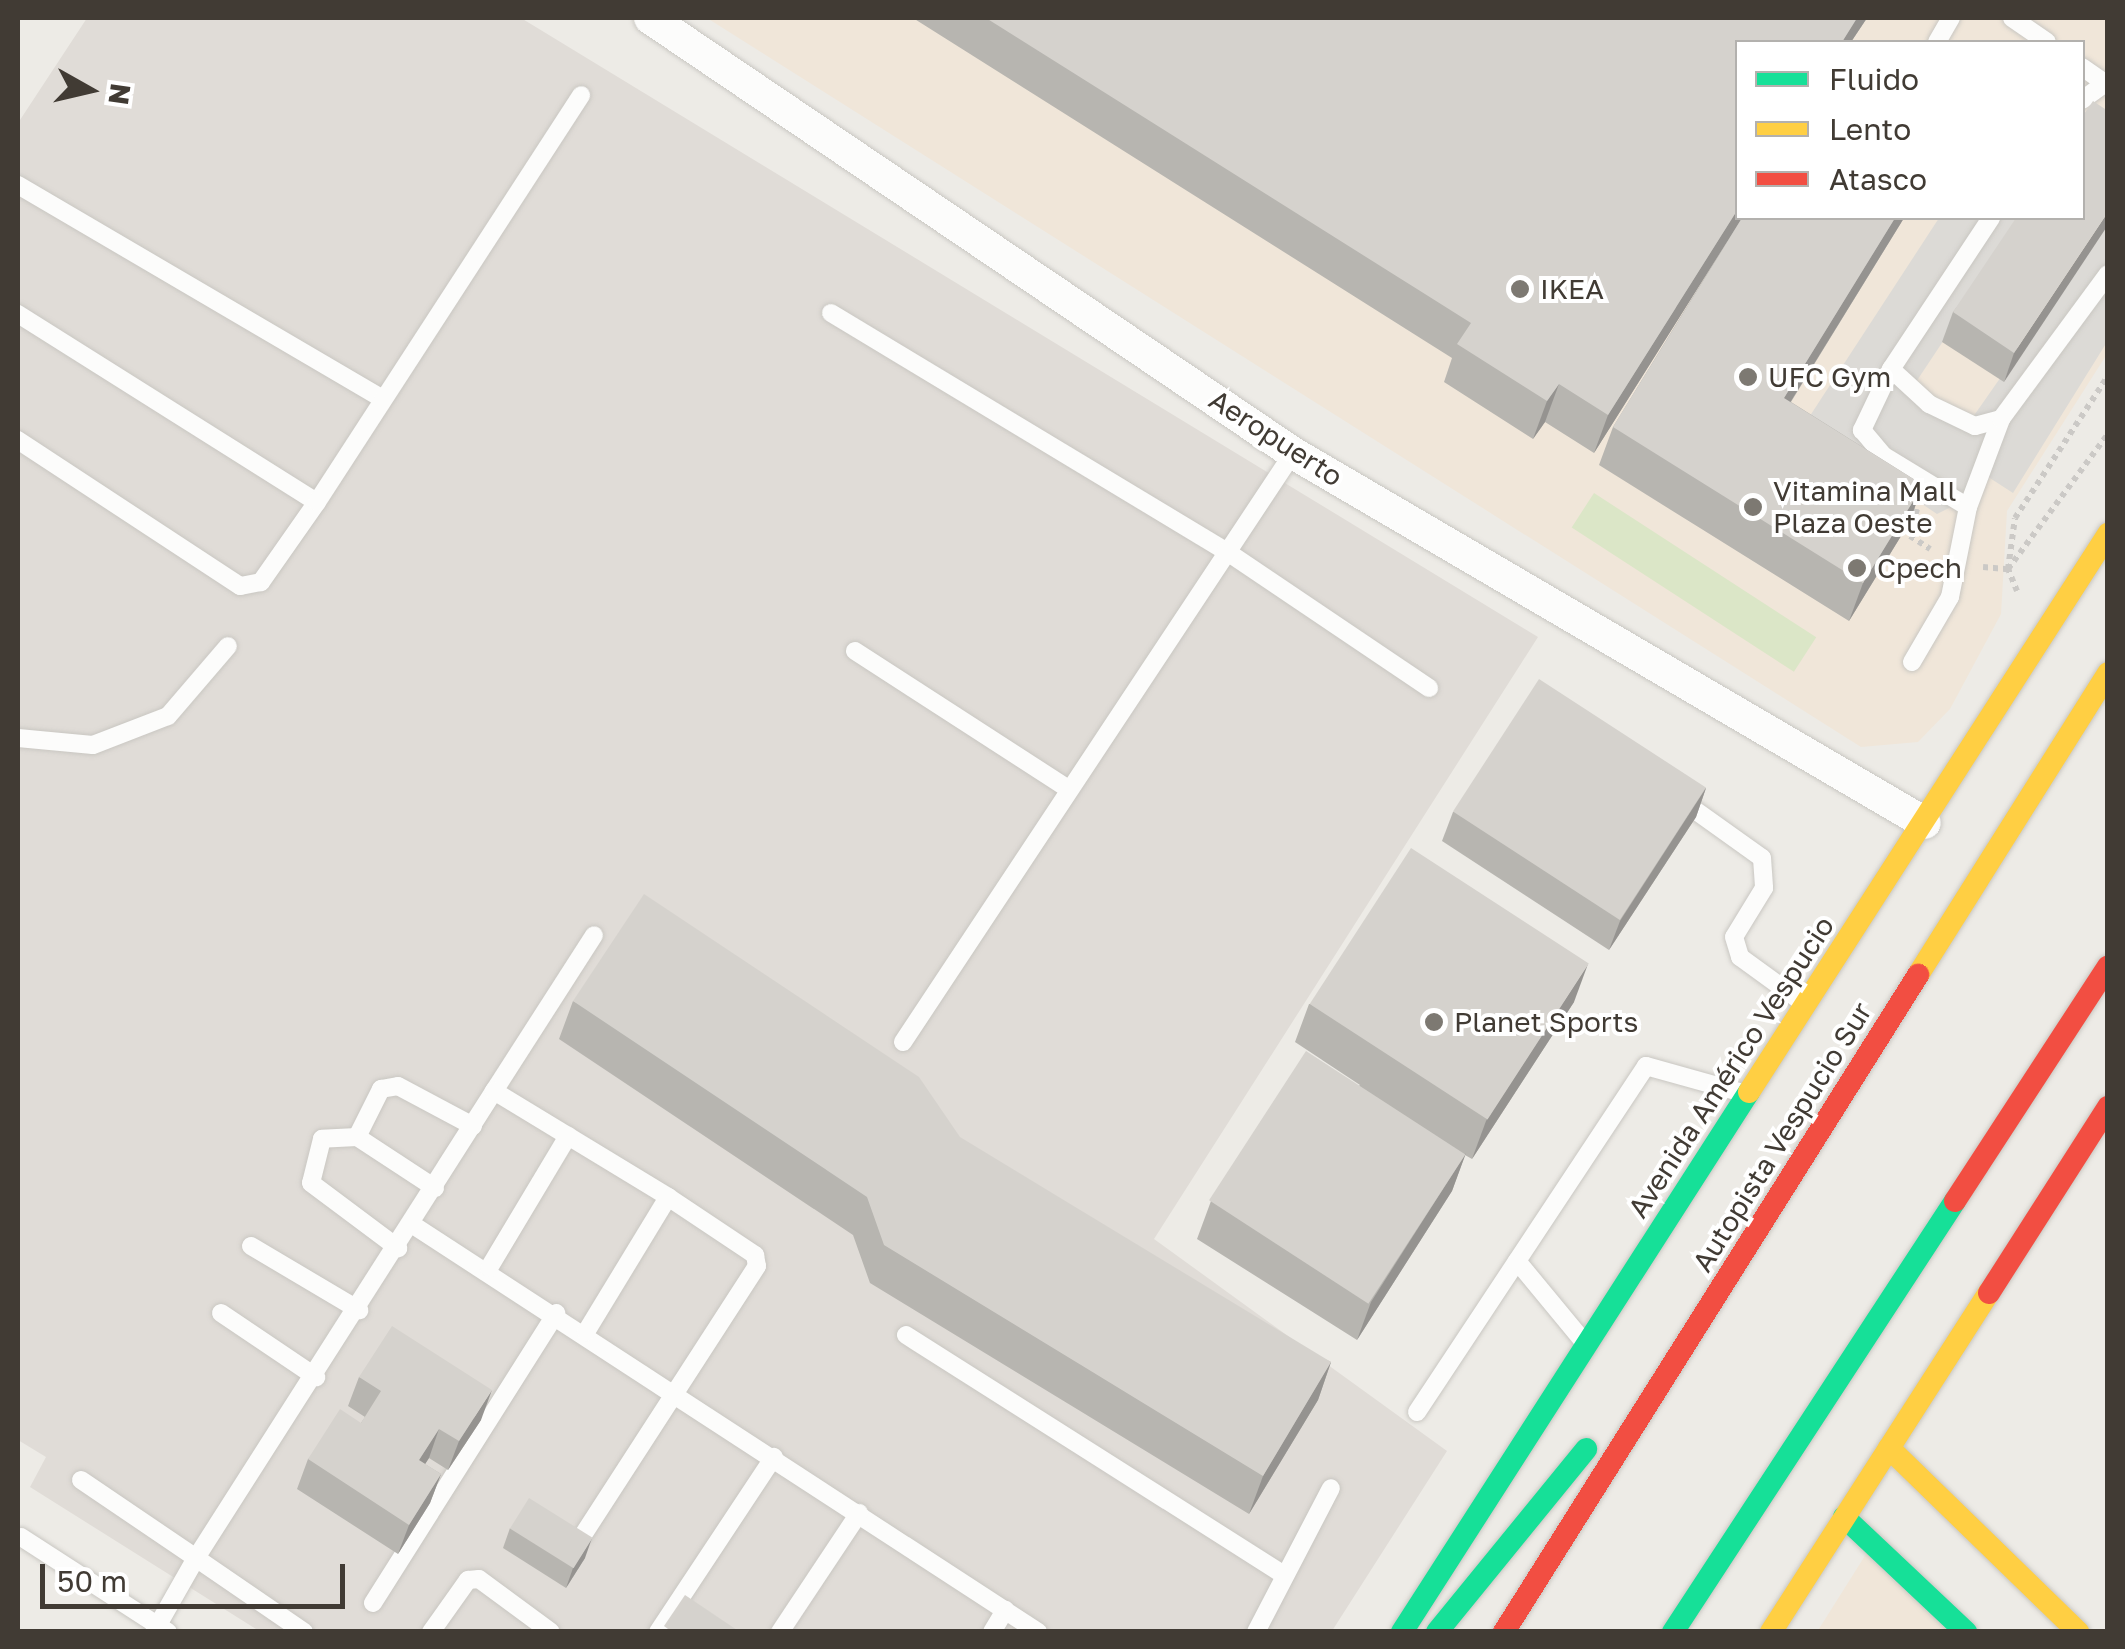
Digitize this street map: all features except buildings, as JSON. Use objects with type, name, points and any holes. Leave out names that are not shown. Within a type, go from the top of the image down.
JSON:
[{"type":"main road","name":"Avenida Américo Vespucio","points":[[1402,1632],[2108,534]]},
{"type":"main road","name":"Autopista Vespucio Sur","points":[[1504,1632],[2108,673]]},
{"type":"main road","points":[[1673,1632],[2108,966]]},
{"type":"main road","points":[[1771,1632],[2108,1106]]},
{"type":"main road","points":[[1437,1632],[1740,1262]]},
{"type":"main road","points":[[1889,1448],[2078,1632]]},
{"type":"main road","points":[[1844,1516],[1966,1632]]},
{"type":"street","name":"Aeropuerto","points":[[650,18],[1293,453],[1925,823]]},
{"type":"lane","points":[[2012,18],[2045,40]]},
{"type":"lane","points":[[2085,69],[2106,83],[2085,98]]},
{"type":"lane","points":[[18,440],[240,586],[261,582],[581,96]]},
{"type":"lane","points":[[18,186],[383,399]]},
{"type":"lane","points":[[1968,508],[1930,486],[1862,430],[1891,369],[1990,220]]},
{"type":"lane","points":[[1912,662],[1958,566],[1968,508],[2001,419],[2108,274]]},
{"type":"lane","points":[[831,313],[1226,552],[1429,688]]},
{"type":"lane","points":[[18,314],[317,502]]},
{"type":"lane","points":[[1891,369],[1930,404],[1975,426],[2001,419]]},
{"type":"lane","points":[[903,1042],[1065,787],[1293,453]]},
{"type":"lane","points":[[18,738],[93,744],[168,716],[228,646]]},
{"type":"lane","points":[[855,651],[1065,787]]},
{"type":"lane","points":[[1655,782],[1762,858],[1764,888],[1734,938],[1740,957],[1806,1005]]},
{"type":"lane","points":[[21,1537],[160,1629],[196,1558],[316,1377],[594,935]]},
{"type":"lane","points":[[1417,1412],[1646,1066],[1748,1095]]},
{"type":"lane","points":[[357,1137],[381,1089],[398,1086],[473,1126]]},
{"type":"lane","points":[[494,1091],[755,1255],[757,1266],[673,1390],[582,1536]]},
{"type":"lane","points":[[489,1268],[568,1136]]},
{"type":"lane","points":[[398,1248],[311,1183],[322,1140],[357,1137],[435,1188]]},
{"type":"lane","points":[[586,1332],[668,1197]]},
{"type":"lane","points":[[413,1225],[489,1268],[1038,1632]]},
{"type":"lane","points":[[251,1246],[358,1310]]},
{"type":"lane","points":[[1517,1261],[1586,1345]]},
{"type":"lane","points":[[221,1313],[316,1377]]},
{"type":"lane","points":[[374,1602],[556,1313]]},
{"type":"lane","points":[[906,1335],[1284,1575]]},
{"type":"lane","points":[[658,1632],[774,1457]]},
{"type":"lane","points":[[81,1480],[304,1632]]},
{"type":"lane","points":[[1256,1632],[1331,1488]]},
{"type":"lane","points":[[780,1632],[859,1513]]},
{"type":"lane","points":[[431,1632],[468,1580],[479,1579],[551,1632]]},
{"type":"lane","points":[[992,1632],[1005,1610]]},
{"type":"path","points":[[2056,616],[2017,591],[2008,569],[2015,518],[2108,376]]},
{"type":"path","points":[[2008,569],[2108,434]]},
{"type":"path","points":[[1930,486],[1910,536],[1958,566],[2008,569]]},
{"type":"shaded area","points":[[87,18],[521,18],[1538,637],[1154,1239],[1447,1451],[1332,1631],[259,1631],[30,1487],[46,1457],[18,1440],[18,123]]},
{"type":"shaded area","points":[[707,18],[2107,18],[2107,354],[2007,511],[2001,614],[1950,709],[1918,742],[1861,747]]},
{"type":"shaded area","points":[[1938,220],[2024,220],[1912,388],[1973,417],[2107,225],[2107,342],[2013,493],[1979,471],[1959,503],[1937,514],[1804,425]]},
{"type":"shaded area","points":[[1873,1543],[1954,1632],[1817,1632]]},
{"type":"green space","points":[[1594,493],[1816,637],[1794,672],[1572,527]]},
{"type":"traffic: fast","points":[[1402,1632],[1749,1092]]},
{"type":"traffic: fast","points":[[1673,1632],[1955,1201]]},
{"type":"traffic: fast","points":[[1437,1632],[1586,1449]]},
{"type":"traffic: fast","points":[[1844,1517],[1966,1632]]},
{"type":"traffic: slow","points":[[1749,1092],[2108,534]]},
{"type":"traffic: slow","points":[[1918,975],[2108,673]]},
{"type":"traffic: slow","points":[[1771,1632],[1989,1293]]},
{"type":"traffic: slow","points":[[1889,1448],[2078,1632]]},
{"type":"traffic: jam","points":[[1955,1201],[2108,966]]},
{"type":"traffic: jam","points":[[1504,1632],[1918,975]]},
{"type":"traffic: jam","points":[[1989,1293],[2108,1107]]},
{"type":"place","name":"IKEA","points":[[1520,289]]},
{"type":"place","name":"UFC Gym","points":[[1748,377]]},
{"type":"place","name":"Vitamina Mall Plaza Oeste","points":[[1753,507]]},
{"type":"place","name":"Cpech","points":[[1857,568]]},
{"type":"place","name":"Planet Sports","points":[[1434,1022]]}]
